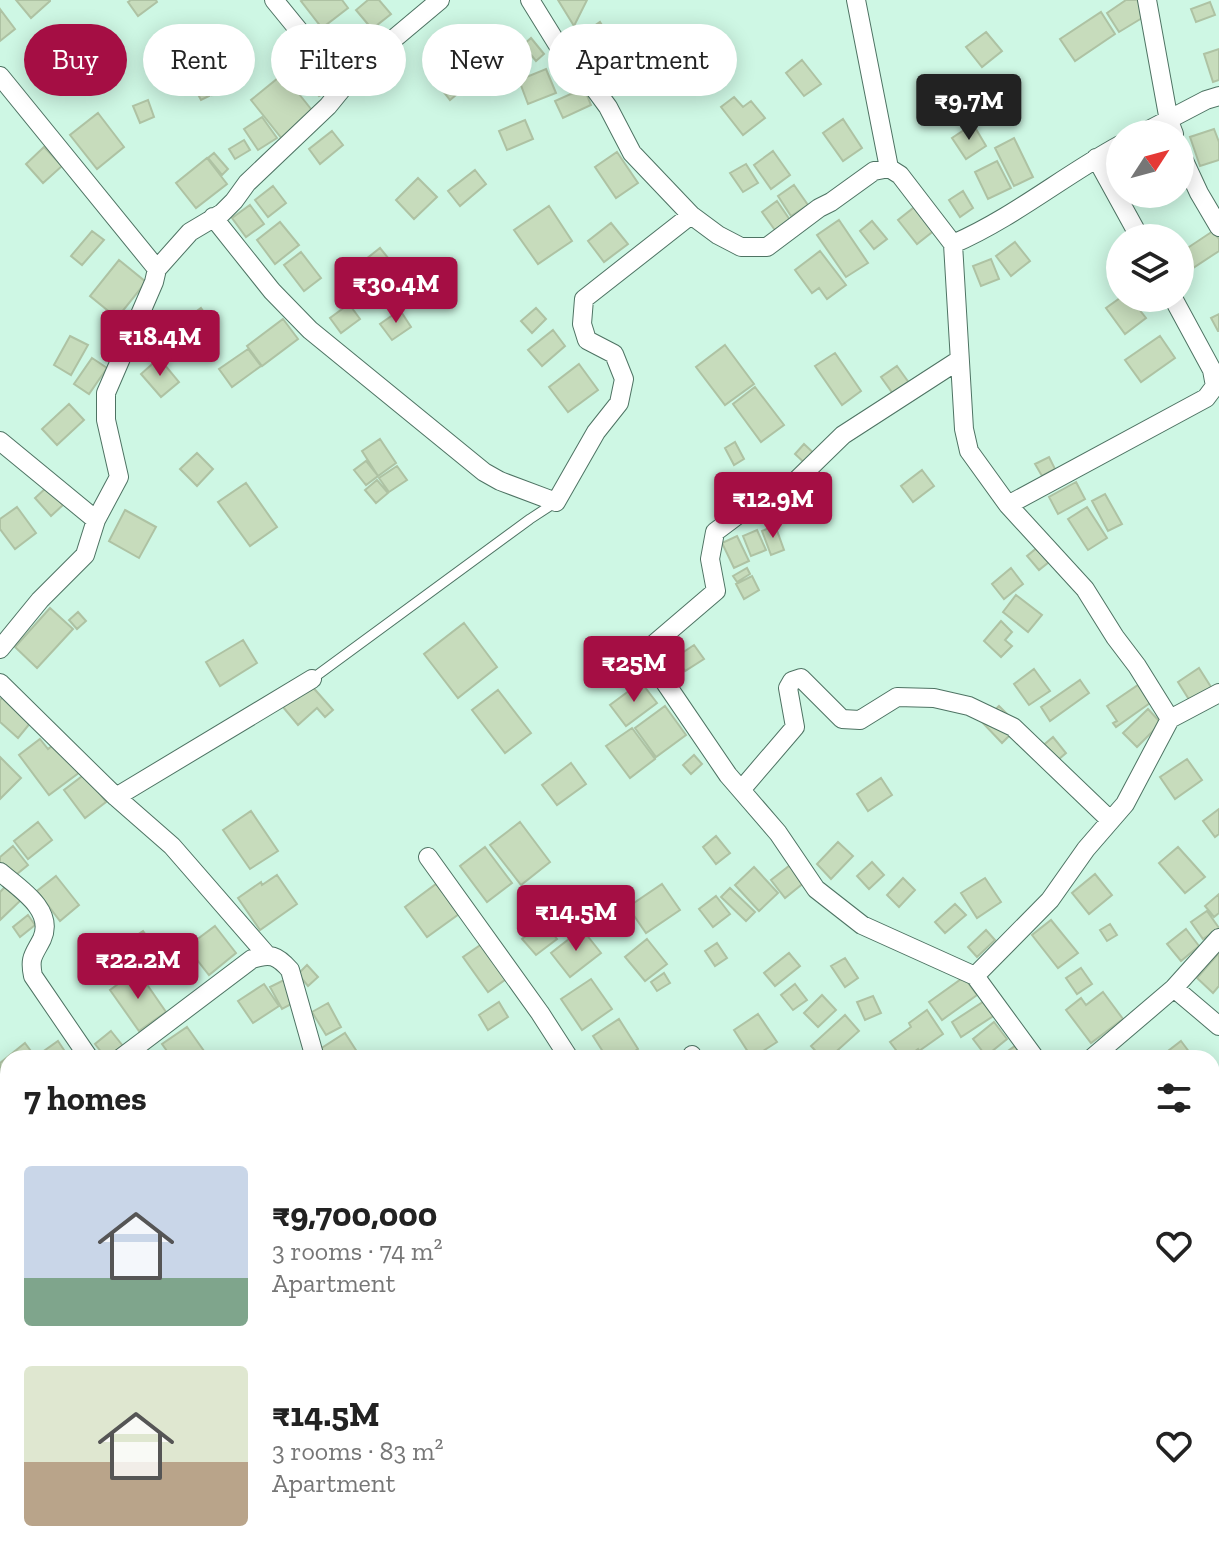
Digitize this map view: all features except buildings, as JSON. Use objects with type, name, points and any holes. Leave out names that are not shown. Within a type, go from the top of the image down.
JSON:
[{"type":"street","points":[[274,0],[294,24]]},
{"type":"street","points":[[406,29],[440,0]]},
{"type":"street","points":[[530,0],[564,55],[586,77],[608,107],[632,153],[691,215],[741,247],[767,247],[874,171],[889,168],[900,175],[953,244],[964,429],[969,451],[1008,505],[1085,589],[1170,719]]},
{"type":"street","points":[[856,0],[889,168]]},
{"type":"street","points":[[1147,0],[1170,120]]},
{"type":"street","points":[[0,76],[157,269]]},
{"type":"street","points":[[0,649],[40,600],[85,555],[96,520],[119,477],[106,420],[106,393],[157,269],[190,232],[222,213],[247,183],[337,96]]},
{"type":"street","points":[[1181,120],[1206,100],[1219,96]]},
{"type":"street","points":[[953,244],[980,232],[1106,153]]},
{"type":"street","points":[[1096,158],[1132,224]]},
{"type":"street","points":[[1194,182],[1219,227]]},
{"type":"street","points":[[213,217],[272,291],[310,330],[484,472],[556,502],[596,432],[619,403],[624,379],[614,354],[587,340],[582,324],[584,299],[691,215]]},
{"type":"street","points":[[1008,505],[1206,398],[1215,386],[1212,370],[1181,312]]},
{"type":"street","points":[[959,360],[843,435],[762,514],[739,514],[722,525],[715,532],[710,559],[716,591],[654,644],[651,659],[728,775],[778,833],[816,889],[862,925],[975,976],[1029,1050]]},
{"type":"street","points":[[0,441],[96,520]]},
{"type":"street","points":[[741,790],[795,727],[788,688],[792,681],[801,678],[842,719],[860,720],[897,697],[934,698],[969,706],[1013,727],[1110,820]]},
{"type":"street","points":[[116,797],[312,679]]},
{"type":"street","points":[[0,683],[116,797],[172,846],[266,954],[281,959],[290,970],[313,1050]]},
{"type":"street","points":[[975,976],[1050,900],[1086,849],[1125,804],[1170,719],[1216,700]]},
{"type":"street","points":[[428,857],[564,1050]]},
{"type":"street","points":[[0,872],[33,900],[42,914],[46,930],[30,962],[33,976],[84,1050]]},
{"type":"street","points":[[1101,1050],[1174,988],[1219,938]]},
{"type":"street","points":[[132,1050],[252,959],[266,954]]},
{"type":"street","points":[[1174,988],[1219,1026]]},
{"type":"lane","points":[[312,679],[556,502]]}]
